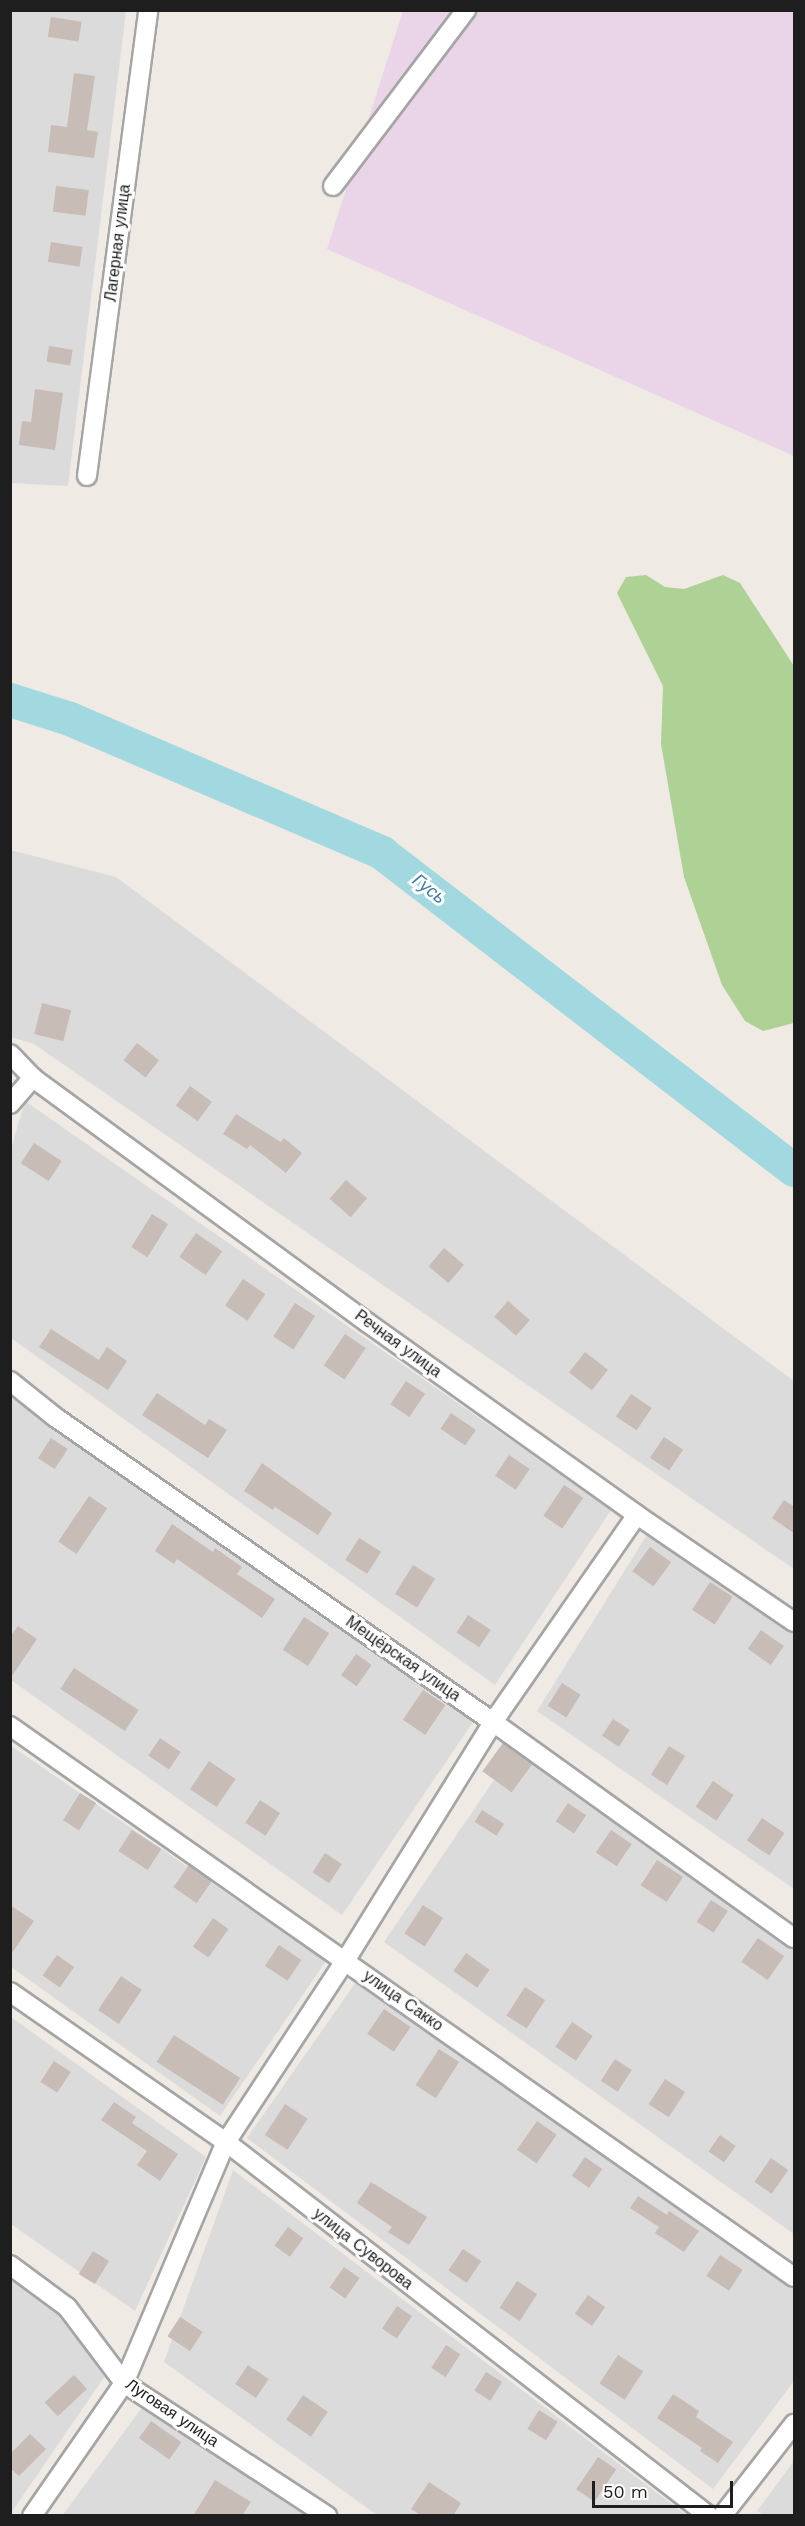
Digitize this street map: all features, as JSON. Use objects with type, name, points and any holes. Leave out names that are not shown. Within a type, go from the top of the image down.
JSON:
[{"type":"street","name":"Лагерная улица","points":[[87,476],[148,10]]},
{"type":"street","points":[[333,186],[466,10]]},
{"type":"street","name":"Речная улица","points":[[10,1054],[33,1078],[637,1515],[795,1622]]},
{"type":"street","points":[[10,1104],[33,1078]]},
{"type":"street","name":"Мещёрская улица","points":[[10,1381],[64,1424],[493,1722],[795,1938]]},
{"type":"street","points":[[32,2516],[124,2384],[225,2142],[345,1961],[493,1722],[637,1515]]},
{"type":"street","name":"улица Сакко","points":[[10,1726],[795,2277]]},
{"type":"street","name":"улица Суворова","points":[[10,1992],[225,2142],[709,2516]]},
{"type":"street","name":"Луговая улица","points":[[10,2265],[67,2307],[124,2384],[327,2516]]},
{"type":"street","points":[[722,2516],[795,2424]]},
{"type":"shaded area","points":[[10,11],[126,11],[68,486],[11,483]]},
{"type":"shaded area","points":[[403,11],[794,11],[794,456],[327,249]]},
{"type":"shaded area","points":[[10,850],[116,877],[794,1381],[794,1569],[34,1044],[11,1037]]},
{"type":"shaded area","points":[[25,1101],[611,1510],[495,1685],[11,1338],[11,1149]]},
{"type":"shaded area","points":[[11,1398],[477,1716],[342,1915],[11,1680]]},
{"type":"shaded area","points":[[650,1530],[794,1633],[794,1889],[537,1711]]},
{"type":"shaded area","points":[[11,1746],[326,1961],[220,2116],[11,1967]]},
{"type":"shaded area","points":[[517,1746],[794,1947],[794,2234],[384,1942]]},
{"type":"shaded area","points":[[358,1979],[794,2287],[794,2381],[713,2489],[247,2138]]},
{"type":"shaded area","points":[[11,2017],[206,2157],[135,2311],[11,2224]]},
{"type":"shaded area","points":[[233,2170],[686,2515],[377,2515],[164,2362]]},
{"type":"shaded area","points":[[11,2267],[30,2280],[107,2373],[11,2513]]},
{"type":"shaded area","points":[[146,2402],[304,2515],[62,2516]]},
{"type":"shaded area","points":[[794,2461],[794,2515],[764,2515],[757,2511]]},
{"type":"green space","points":[[646,575],[665,587],[684,589],[723,575],[740,583],[794,666],[794,1023],[763,1031],[745,1021],[722,985],[684,877],[661,744],[663,686],[617,593],[626,577]]},
{"type":"building","points":[[51,17],[82,22],[78,42],[48,37]]},
{"type":"building","points":[[74,73],[95,76],[87,130],[98,132],[94,158],[48,152],[51,125],[67,127]]},
{"type":"building","points":[[56,186],[89,190],[86,216],[53,212]]},
{"type":"building","points":[[51,242],[83,247],[79,267],[48,262]]},
{"type":"building","points":[[49,346],[73,350],[70,366],[46,362]]},
{"type":"building","points":[[35,389],[63,393],[55,450],[19,445],[22,421],[31,422]]},
{"type":"building","points":[[42,1003],[71,1010],[63,1041],[34,1034]]},
{"type":"building","points":[[137,1043],[159,1060],[146,1078],[123,1060]]},
{"type":"building","points":[[190,1086],[212,1102],[198,1121],[176,1105]]},
{"type":"building","points":[[236,1114],[281,1142],[284,1138],[302,1153],[286,1173],[250,1145],[247,1149],[223,1134]]},
{"type":"building","points":[[34,1143],[62,1161],[49,1181],[21,1163]]},
{"type":"building","points":[[346,1180],[367,1198],[351,1217],[330,1199]]},
{"type":"building","points":[[152,1214],[168,1224],[147,1257],[131,1247]]},
{"type":"building","points":[[196,1233],[222,1251],[206,1275],[179,1257]]},
{"type":"building","points":[[444,1248],[464,1265],[448,1283],[429,1266]]},
{"type":"building","points":[[243,1279],[265,1294],[247,1321],[225,1306]]},
{"type":"building","points":[[508,1301],[530,1320],[516,1336],[494,1317]]},
{"type":"building","points":[[295,1303],[315,1316],[293,1350],[273,1337]]},
{"type":"building","points":[[51,1329],[99,1360],[107,1347],[127,1361],[108,1390],[39,1347]]},
{"type":"building","points":[[345,1334],[366,1348],[344,1379],[324,1366]]},
{"type":"building","points":[[585,1352],[608,1370],[592,1390],[569,1372]]},
{"type":"building","points":[[406,1381],[425,1394],[409,1417],[390,1404]]},
{"type":"building","points":[[157,1393],[205,1425],[209,1419],[227,1430],[208,1458],[142,1415]]},
{"type":"building","points":[[631,1394],[652,1408],[637,1430],[616,1416]]},
{"type":"building","points":[[451,1413],[476,1430],[465,1446],[440,1429]]},
{"type":"building","points":[[664,1437],[683,1450],[669,1471],[650,1458]]},
{"type":"building","points":[[51,1438],[68,1449],[55,1469],[38,1458]]},
{"type":"building","points":[[509,1455],[530,1469],[516,1490],[495,1476]]},
{"type":"building","points":[[262,1463],[332,1513],[318,1535],[275,1507],[273,1510],[244,1491]]},
{"type":"building","points":[[564,1485],[583,1498],[562,1529],[543,1516]]},
{"type":"building","points":[[89,1496],[107,1508],[76,1554],[58,1542]]},
{"type":"building","points":[[784,1500],[795,1507],[795,1534],[772,1518]]},
{"type":"building","points":[[172,1524],[213,1552],[215,1548],[242,1567],[237,1574],[275,1599],[262,1618],[177,1559],[174,1564],[155,1551]]},
{"type":"building","points":[[359,1538],[381,1552],[367,1574],[345,1560]]},
{"type":"building","points":[[650,1547],[671,1562],[653,1587],[632,1571]]},
{"type":"building","points":[[413,1565],[435,1579],[417,1608],[395,1594]]},
{"type":"building","points":[[710,1582],[733,1597],[715,1624],[692,1610]]},
{"type":"building","points":[[468,1615],[491,1630],[479,1647],[457,1633]]},
{"type":"building","points":[[304,1617],[329,1633],[308,1666],[283,1650]]},
{"type":"building","points":[[18,1626],[37,1639],[10,1679],[10,1637]]},
{"type":"building","points":[[761,1630],[784,1646],[771,1665],[748,1649]]},
{"type":"building","points":[[356,1654],[372,1665],[357,1686],[341,1675]]},
{"type":"building","points":[[74,1668],[139,1710],[125,1731],[60,1689]]},
{"type":"building","points":[[562,1683],[581,1695],[566,1718],[548,1706]]},
{"type":"building","points":[[423,1690],[445,1705],[425,1735],[403,1720]]},
{"type":"building","points":[[613,1719],[630,1730],[619,1747],[602,1736]]},
{"type":"building","points":[[160,1738],[181,1752],[169,1769],[148,1755]]},
{"type":"building","points":[[503,1743],[532,1764],[512,1792],[482,1771]]},
{"type":"building","points":[[669,1746],[685,1756],[667,1785],[651,1775]]},
{"type":"building","points":[[209,1761],[236,1779],[217,1807],[190,1789]]},
{"type":"building","points":[[713,1781],[734,1795],[716,1821],[696,1807]]},
{"type":"building","points":[[80,1793],[96,1803],[79,1830],[63,1820]]},
{"type":"building","points":[[260,1800],[280,1813],[265,1836],[245,1823]]},
{"type":"building","points":[[568,1803],[586,1815],[574,1834],[556,1821]]},
{"type":"building","points":[[482,1810],[504,1824],[497,1836],[475,1822]]},
{"type":"building","points":[[762,1818],[784,1833],[769,1855],[747,1840]]},
{"type":"building","points":[[132,1830],[161,1849],[148,1870],[118,1851]]},
{"type":"building","points":[[611,1830],[632,1844],[617,1866],[596,1852]]},
{"type":"building","points":[[325,1853],[342,1864],[329,1883],[312,1872]]},
{"type":"building","points":[[657,1860],[683,1877],[667,1902],[641,1885]]},
{"type":"building","points":[[189,1865],[212,1881],[196,1903],[174,1887]]},
{"type":"building","points":[[711,1900],[728,1911],[714,1933],[697,1922]]},
{"type":"building","points":[[10,1905],[34,1921],[10,1956]]},
{"type":"building","points":[[423,1905],[443,1918],[425,1947],[404,1934]]},
{"type":"building","points":[[213,1918],[229,1929],[208,1958],[193,1947]]},
{"type":"building","points":[[758,1938],[784,1956],[768,1980],[741,1962]]},
{"type":"building","points":[[279,1945],[301,1960],[287,1981],[265,1966]]},
{"type":"building","points":[[466,1953],[490,1970],[477,1988],[453,1971]]},
{"type":"building","points":[[57,1955],[74,1967],[60,1988],[43,1975]]},
{"type":"building","points":[[121,1976],[142,1990],[119,2024],[98,2010]]},
{"type":"building","points":[[525,1987],[545,2000],[527,2029],[506,2016]]},
{"type":"building","points":[[384,2009],[411,2027],[394,2052],[367,2034]]},
{"type":"building","points":[[572,2022],[593,2036],[576,2061],[555,2047]]},
{"type":"building","points":[[174,2035],[240,2078],[223,2105],[157,2062]]},
{"type":"building","points":[[439,2049],[459,2062],[436,2098],[416,2085]]},
{"type":"building","points":[[615,2059],[632,2070],[618,2092],[601,2081]]},
{"type":"building","points":[[54,2061],[71,2072],[57,2093],[40,2082]]},
{"type":"building","points":[[665,2079],[685,2092],[669,2117],[649,2104]]},
{"type":"building","points":[[114,2102],[136,2117],[132,2123],[178,2154],[160,2181],[137,2165],[147,2151],[101,2120]]},
{"type":"building","points":[[285,2104],[308,2119],[287,2150],[265,2135]]},
{"type":"building","points":[[537,2121],[557,2135],[537,2163],[517,2150]]},
{"type":"building","points":[[720,2135],[736,2146],[724,2162],[709,2151]]},
{"type":"building","points":[[585,2157],[602,2169],[589,2188],[572,2176]]},
{"type":"building","points":[[771,2158],[788,2170],[772,2194],[754,2182]]},
{"type":"building","points":[[371,2182],[427,2217],[409,2245],[388,2232],[392,2227],[357,2203]]},
{"type":"building","points":[[638,2196],[667,2215],[669,2211],[699,2231],[684,2252],[655,2233],[659,2227],[630,2208]]},
{"type":"building","points":[[288,2227],[303,2238],[290,2257],[274,2246]]},
{"type":"building","points":[[463,2249],[481,2261],[467,2283],[448,2271]]},
{"type":"building","points":[[93,2251],[109,2261],[95,2284],[79,2274]]},
{"type":"building","points":[[720,2255],[743,2270],[729,2291],[706,2276]]},
{"type":"building","points":[[344,2267],[360,2278],[345,2298],[330,2287]]},
{"type":"building","points":[[517,2281],[537,2294],[520,2321],[500,2308]]},
{"type":"building","points":[[588,2295],[605,2307],[592,2326],[575,2314]]},
{"type":"building","points":[[397,2306],[412,2316],[397,2338],[382,2328]]},
{"type":"building","points":[[180,2317],[203,2332],[190,2351],[167,2336]]},
{"type":"building","points":[[446,2345],[460,2354],[446,2377],[431,2368]]},
{"type":"building","points":[[618,2355],[643,2371],[625,2400],[599,2384]]},
{"type":"building","points":[[248,2365],[269,2379],[256,2398],[235,2384]]},
{"type":"building","points":[[486,2372],[502,2382],[490,2401],[474,2391]]},
{"type":"building","points":[[74,2375],[87,2389],[58,2416],[45,2402]]},
{"type":"building","points":[[673,2394],[699,2411],[696,2417],[733,2442],[718,2463],[700,2451],[702,2448],[657,2418]]},
{"type":"building","points":[[303,2395],[328,2412],[311,2437],[286,2420]]},
{"type":"building","points":[[539,2410],[558,2422],[546,2440],[527,2429]]},
{"type":"building","points":[[151,2421],[181,2442],[169,2459],[139,2438]]},
{"type":"building","points":[[30,2434],[46,2449],[19,2476],[10,2468],[10,2454]]},
{"type":"building","points":[[598,2457],[616,2469],[594,2502],[576,2489]]},
{"type":"building","points":[[215,2480],[251,2502],[242,2516],[193,2516]]},
{"type":"building","points":[[429,2482],[461,2503],[453,2516],[422,2516],[411,2509]]},
{"type":"waterway","name":"Гусь","points":[[10,700],[70,719],[382,853],[794,1170]]}]
